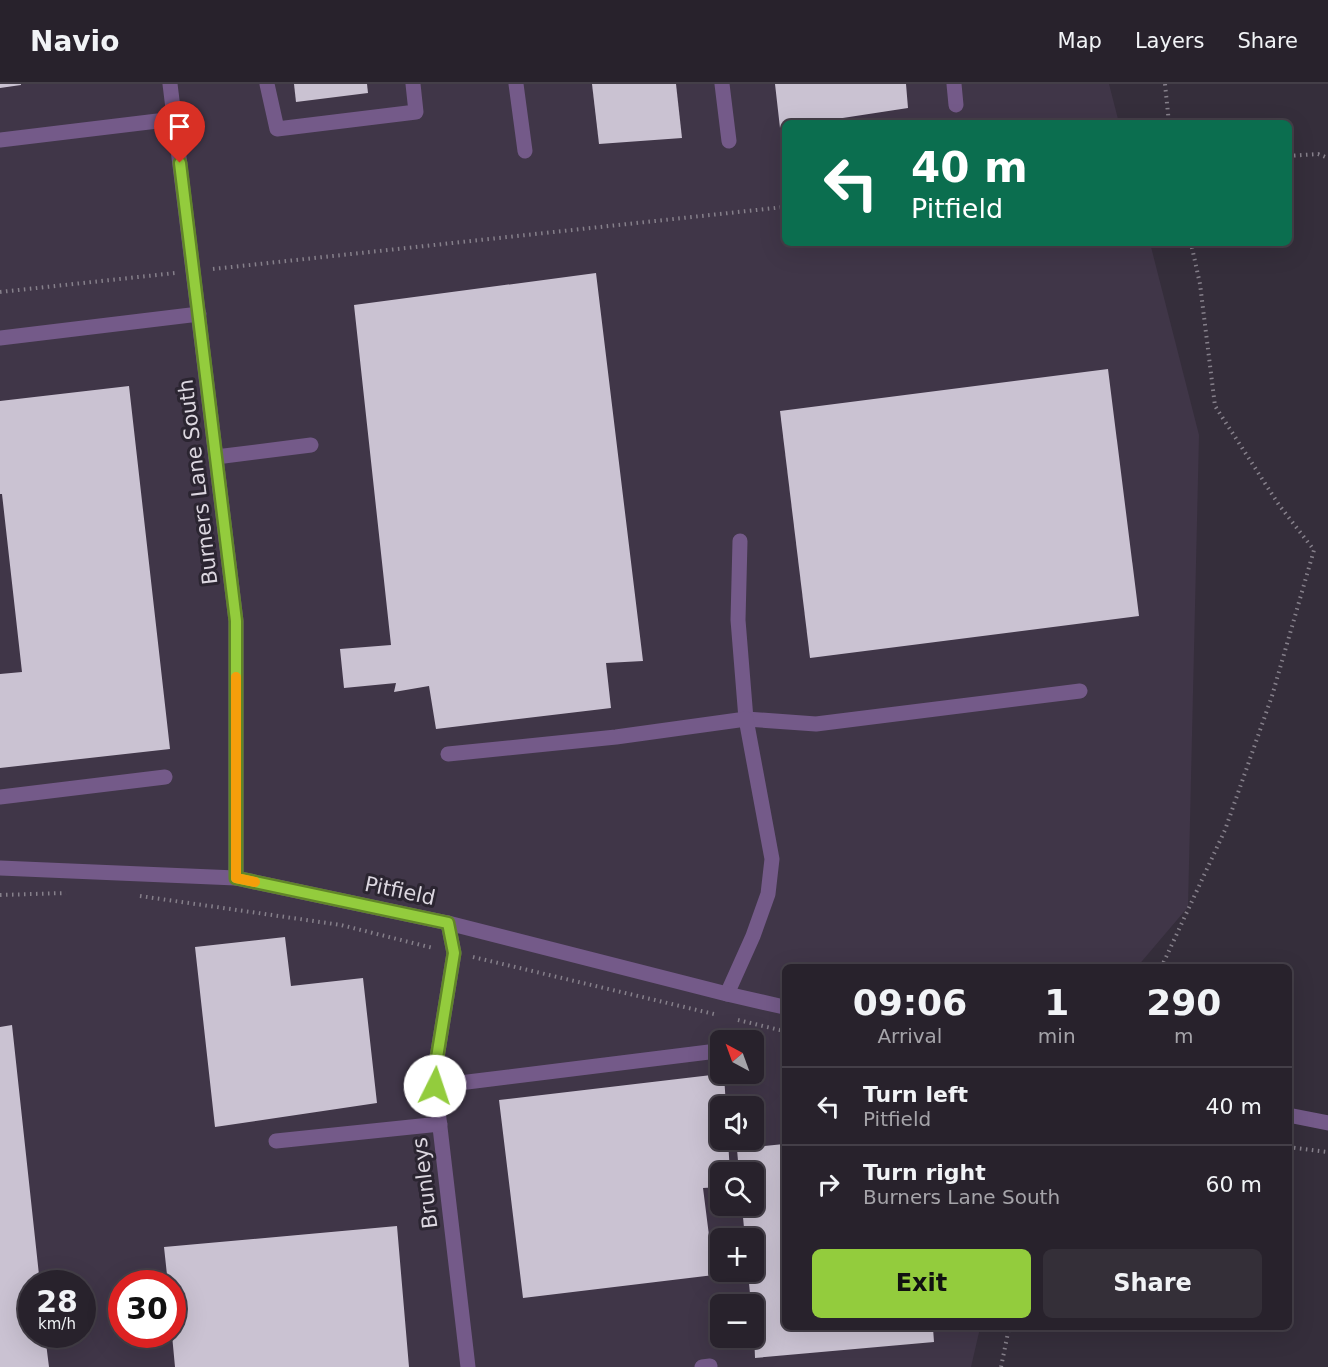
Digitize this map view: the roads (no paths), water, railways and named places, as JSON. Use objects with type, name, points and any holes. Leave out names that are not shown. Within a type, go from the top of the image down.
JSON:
[{"type":"street","name":"Burners Lane South","points":[[170,84],[236,621],[236,878]]},
{"type":"street","points":[[267,84],[277,129],[416,112],[413,84]]},
{"type":"street","points":[[516,84],[525,151]]},
{"type":"street","points":[[722,84],[729,141]]},
{"type":"street","points":[[954,84],[956,105]]},
{"type":"street","points":[[0,140],[174,119]]},
{"type":"street","points":[[0,338],[199,314]]},
{"type":"street","points":[[216,457],[311,445]]},
{"type":"street","points":[[728,994],[768,894],[772,859],[746,718],[738,620],[740,541]]},
{"type":"street","points":[[448,754],[616,737],[746,718],[816,724],[1080,691]]},
{"type":"street","points":[[0,797],[165,777]]},
{"type":"street","name":"Pitfield","points":[[0,868],[236,878],[448,923],[782,1007]]},
{"type":"street","name":"Brunleys","points":[[448,923],[454,953],[434,1076],[468,1367]]},
{"type":"street","points":[[435,1086],[710,1052]]},
{"type":"street","points":[[1292,1115],[1328,1123]]},
{"type":"street","points":[[276,1142],[440,1124]]}]
